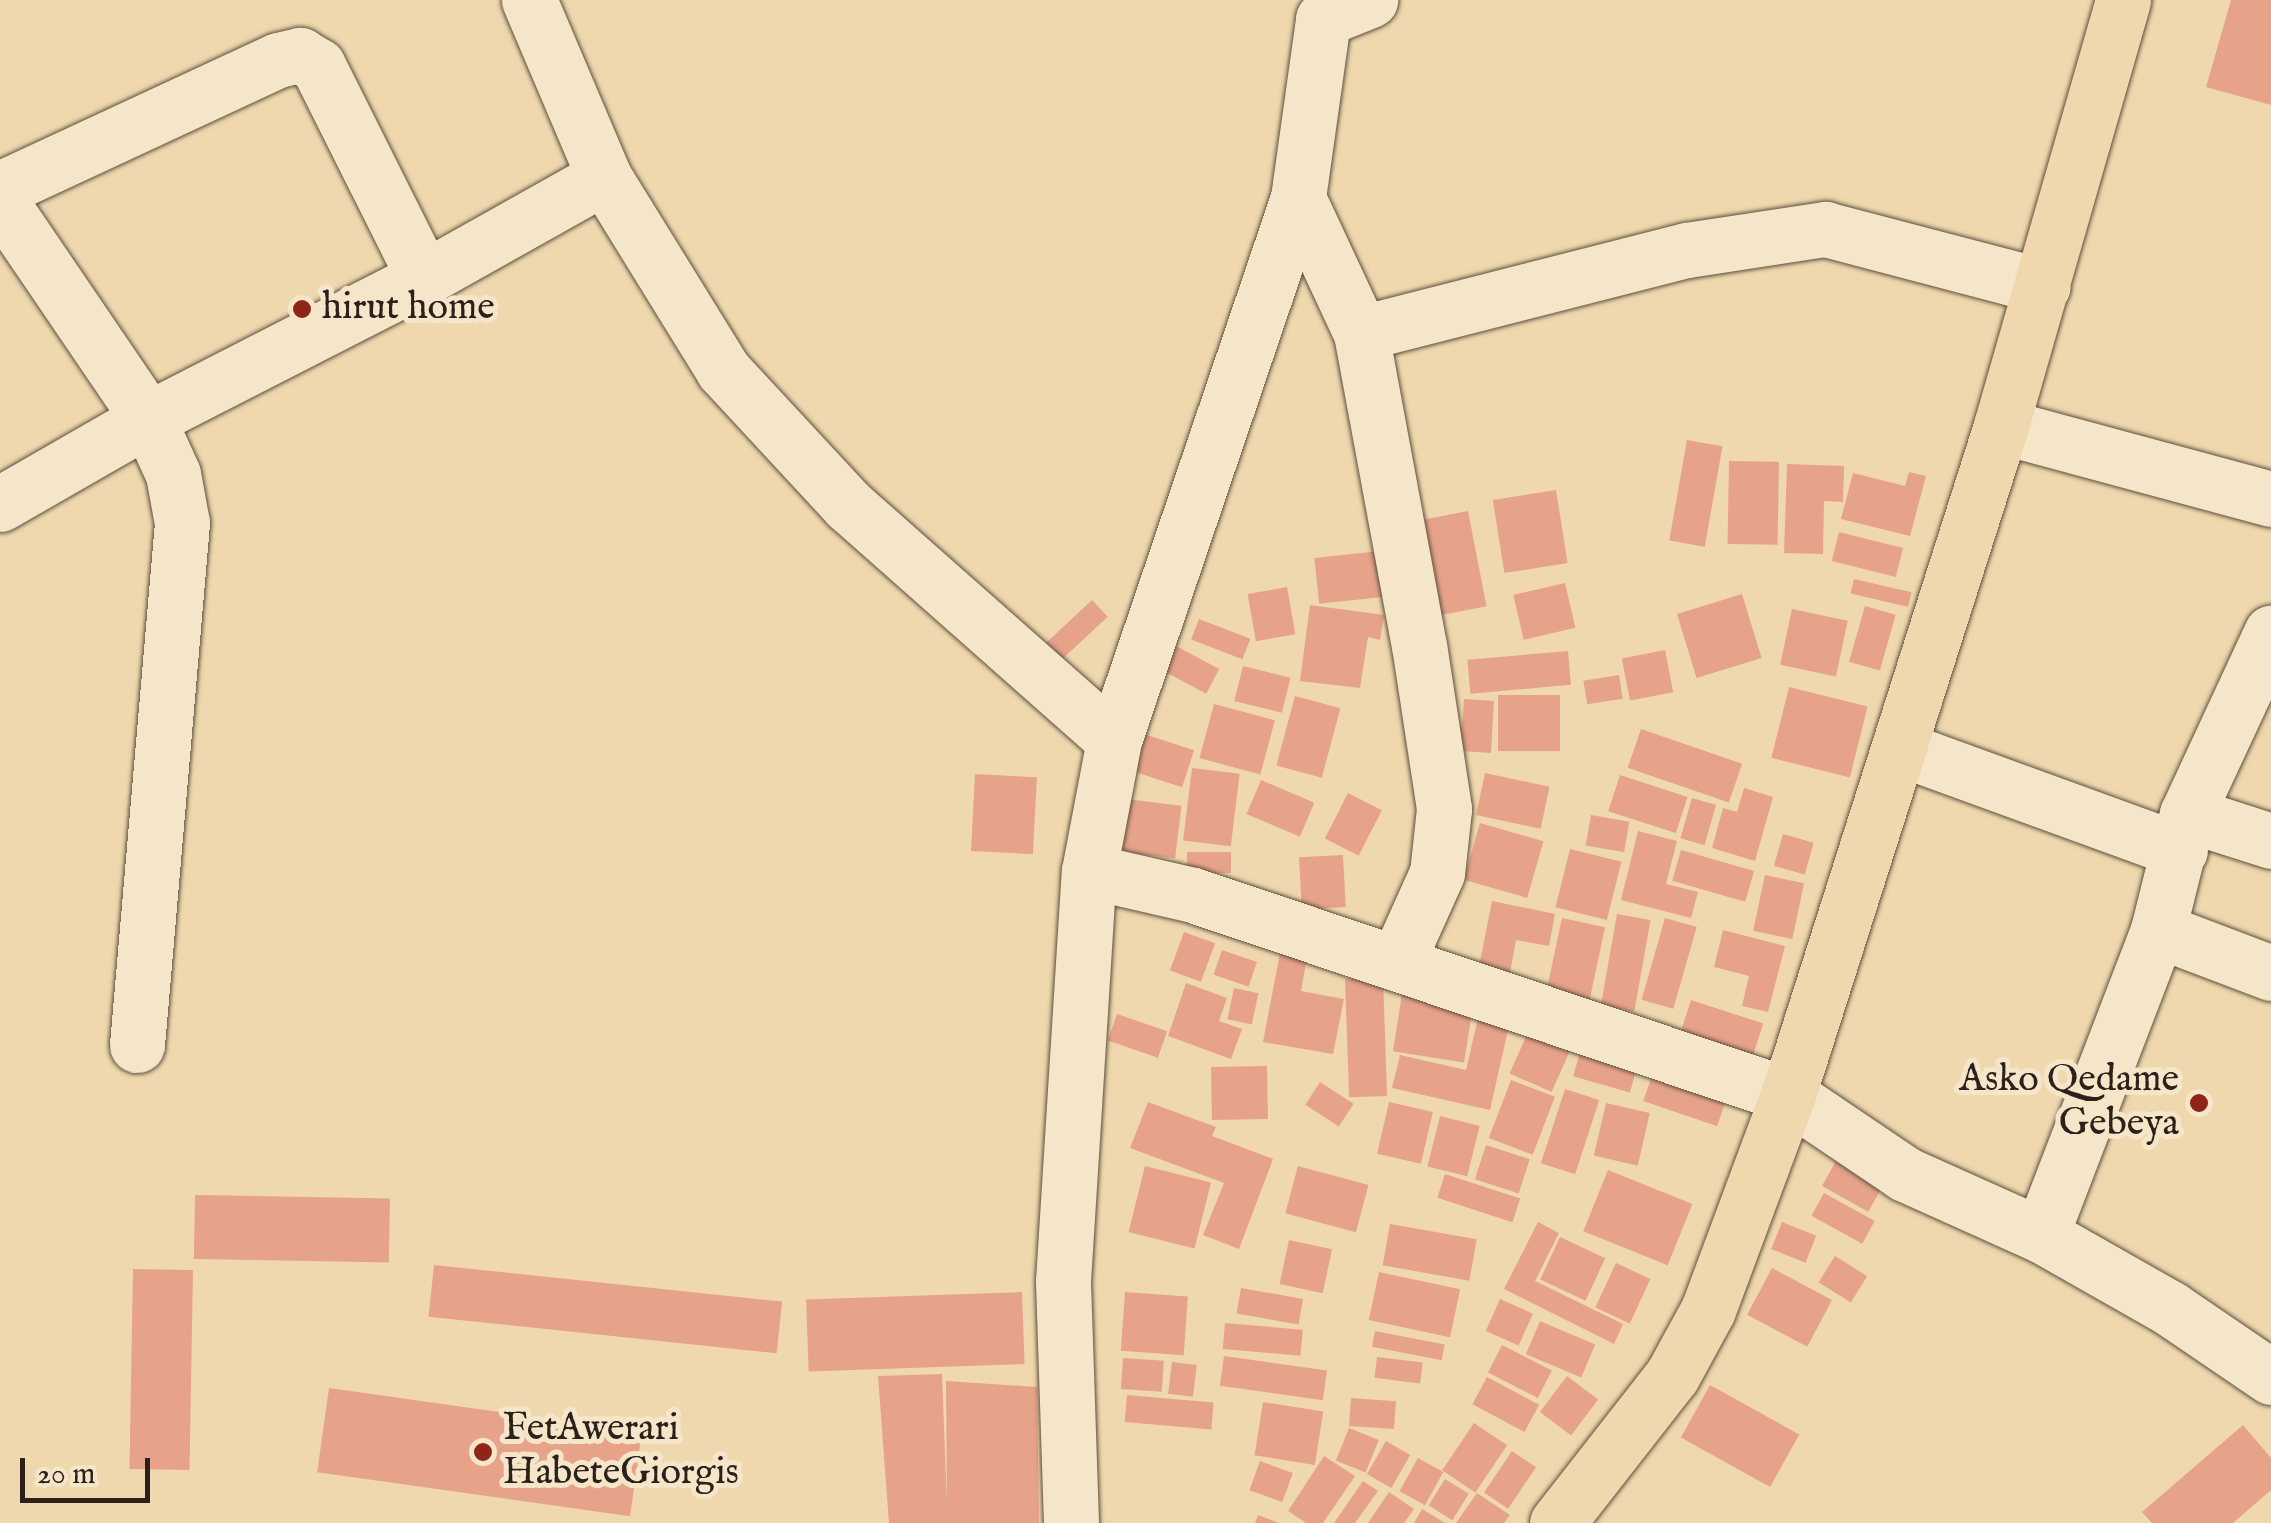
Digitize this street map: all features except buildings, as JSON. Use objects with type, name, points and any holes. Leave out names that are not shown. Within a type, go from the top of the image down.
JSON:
[{"type":"main road","points":[[1557,1523],[1672,1376],[1708,1310],[1788,1095],[2001,426],[2123,0]]},
{"type":"street","points":[[529,0],[604,176],[723,370],[848,505],[1114,740]]},
{"type":"street","points":[[1071,1523],[1063,1281],[1089,872],[1114,740],[1298,198],[1340,6]]},
{"type":"street","points":[[0,189],[278,60],[300,55],[318,66],[424,278]]},
{"type":"street","points":[[0,504],[148,418],[424,278],[604,176]]},
{"type":"street","points":[[1298,198],[1361,332],[1419,645],[1444,809],[1437,873],[1397,962]]},
{"type":"street","points":[[0,201],[148,418],[173,474],[182,523],[137,1045]]},
{"type":"street","points":[[1361,332],[1686,250],[1825,229],[2043,286]]},
{"type":"street","points":[[2001,426],[2271,499]]},
{"type":"street","points":[[2040,1235],[2158,930],[2184,832],[2271,633]]},
{"type":"street","points":[[1899,748],[2184,832],[2271,841]]},
{"type":"street","points":[[1089,872],[1193,896],[1788,1095],[1905,1174],[2040,1235],[2171,1309],[2271,1377]]},
{"type":"street","points":[[2158,930],[2271,973]]},
{"type":"place","name":"hirut home","points":[[302,309]]},
{"type":"place","name":"Asko Qedame Gebeya","points":[[2199,1103]]},
{"type":"place","name":"FetAwerari HabeteGiorgis","points":[[483,1452]]}]
